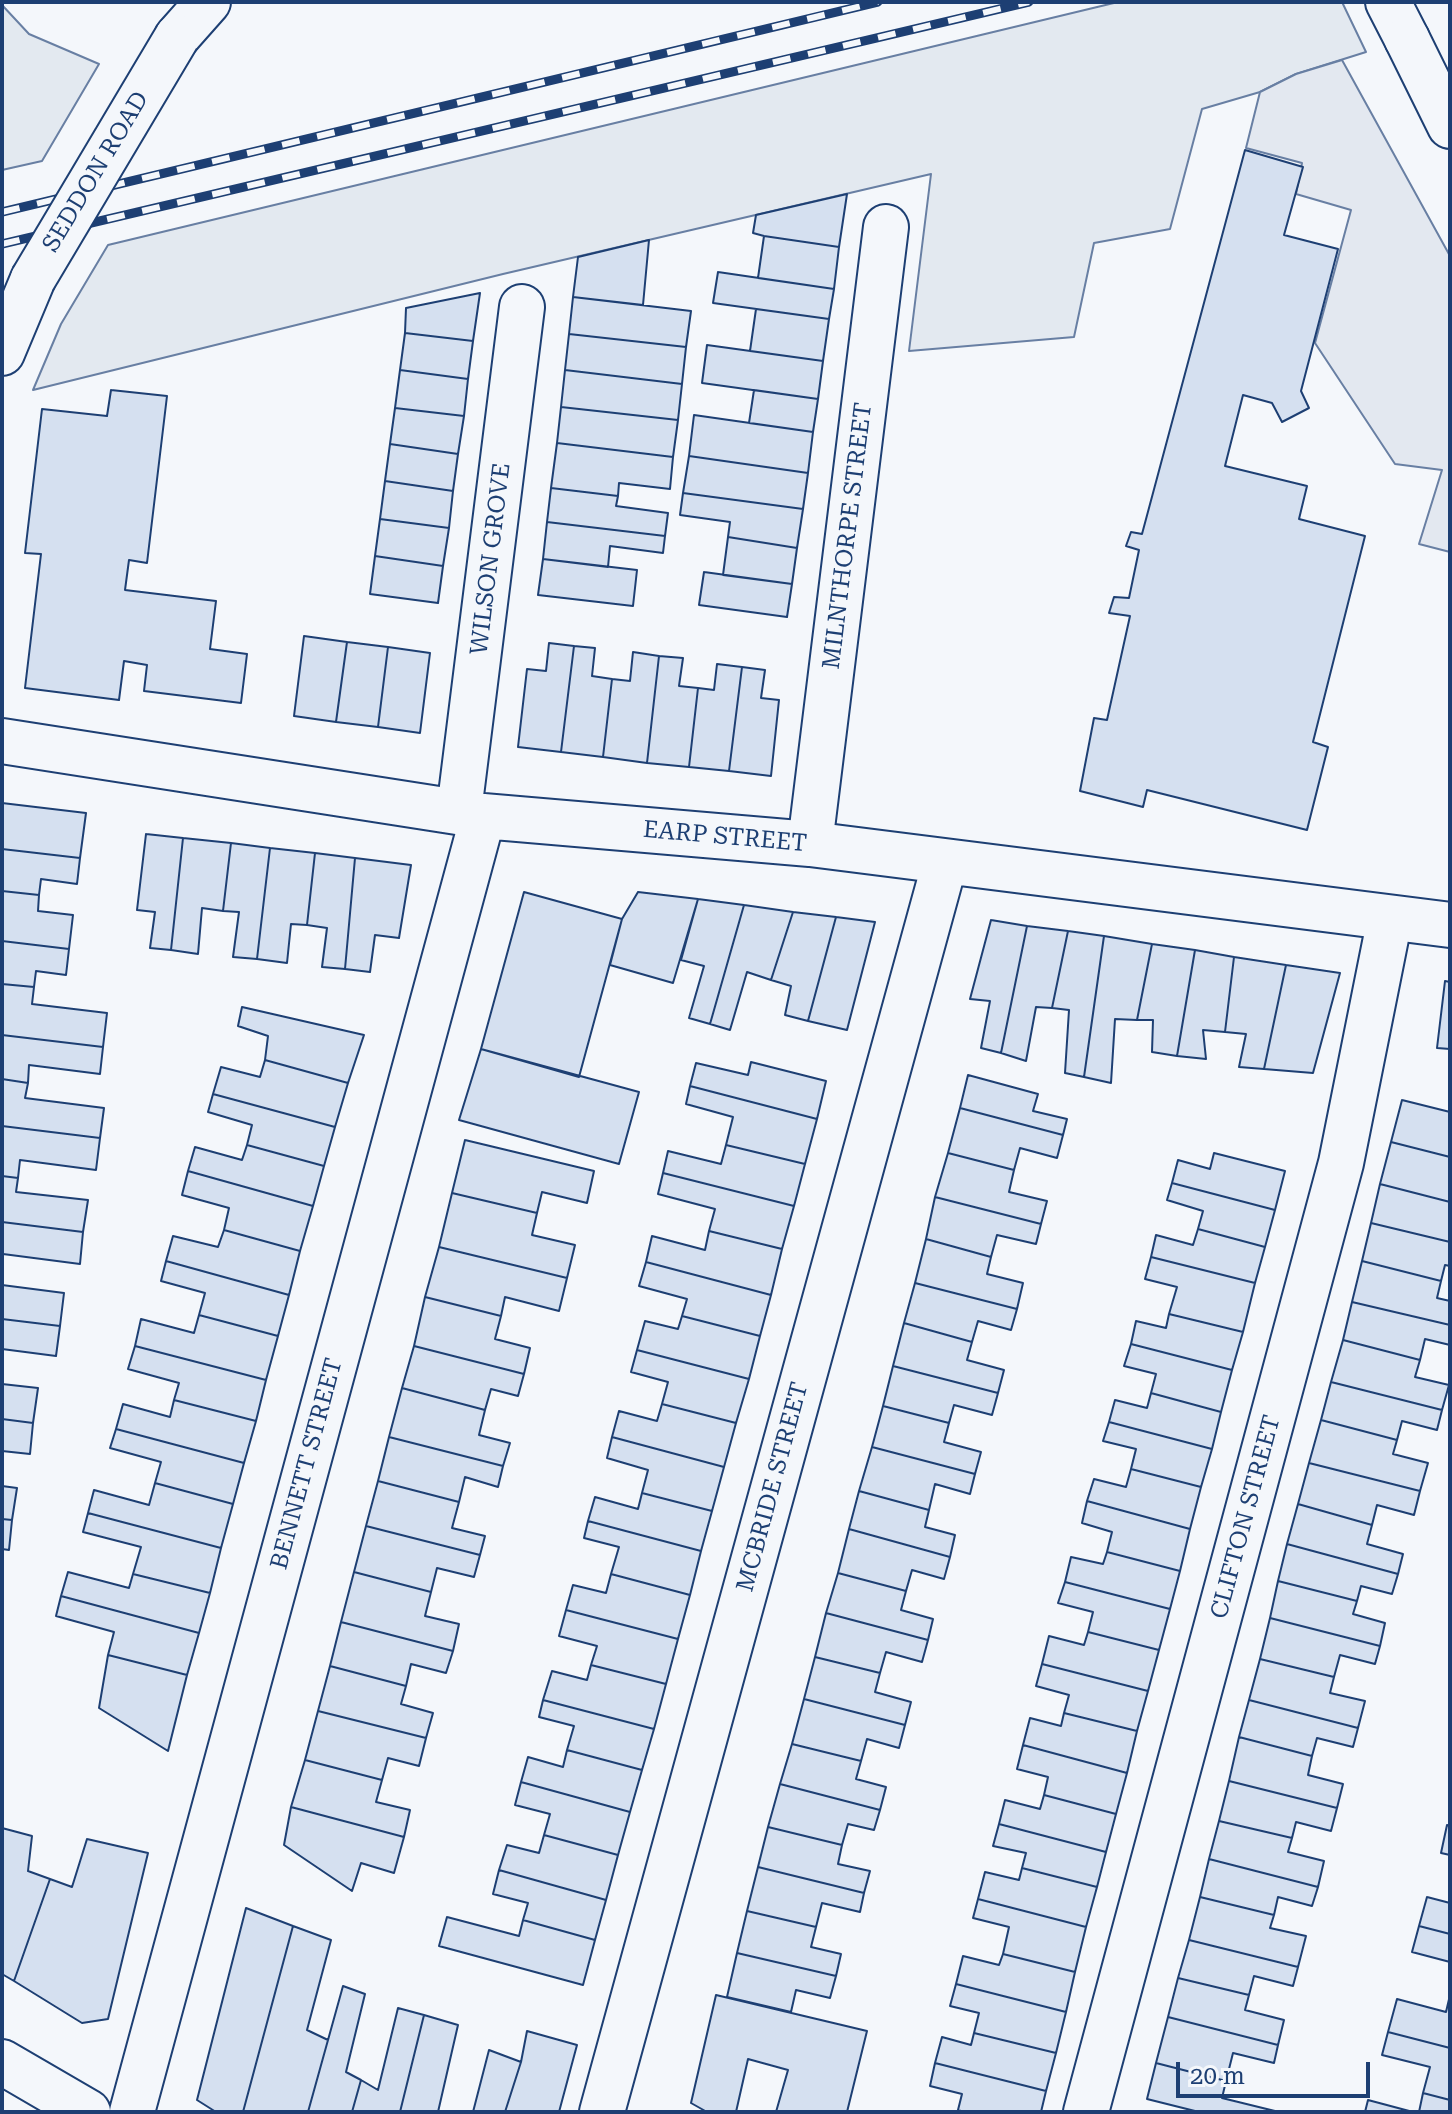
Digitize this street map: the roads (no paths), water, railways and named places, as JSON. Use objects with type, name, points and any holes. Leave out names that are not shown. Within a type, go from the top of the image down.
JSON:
[{"type":"street","name":"SEDDON ROAD","points":[[2,353],[33,279],[177,37],[208,2]]},
{"type":"street","points":[[1398,20],[1450,126]]},
{"type":"street","name":"MILNTHORPE STREET","points":[[810,844],[886,227]]},
{"type":"street","name":"WILSON GROVE","points":[[471,814],[522,307]]},
{"type":"street","name":"EARP STREET","points":[[2,741],[471,814],[810,844],[1450,925]]},
{"type":"street","name":"BENNETT STREET","points":[[132,2112],[471,814]]},
{"type":"street","name":"MCBRIDE STREET","points":[[602,2112],[945,862]]},
{"type":"street","name":"CLIFTON STREET","points":[[1086,2112],[1341,1163],[1390,918]]},
{"type":"street","points":[[2,2062],[88,2112]]},
{"type":"railway","points":[[2,212],[878,2]]},
{"type":"railway","points":[[2,244],[1029,2]]}]
